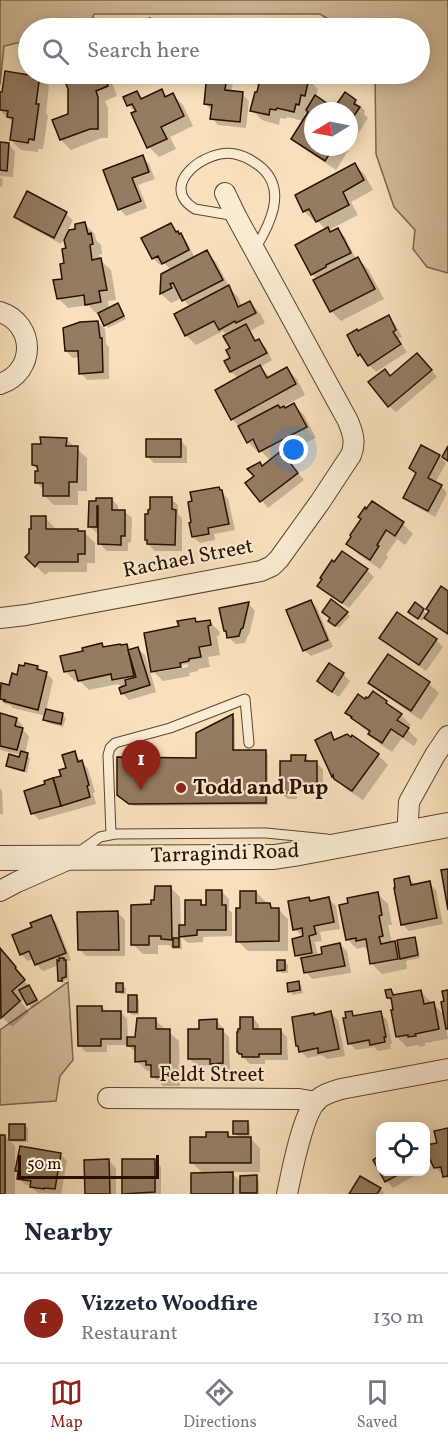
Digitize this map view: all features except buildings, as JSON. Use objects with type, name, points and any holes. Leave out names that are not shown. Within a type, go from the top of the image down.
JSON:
[{"type":"street","name":"Rachael Street","points":[[0,618],[266,569],[279,559],[351,455],[354,445],[348,421],[225,193]]},
{"type":"street","points":[[0,312],[9,316],[22,328],[27,352],[24,363],[17,374],[0,384]]},
{"type":"street","points":[[410,832],[409,802],[448,736]]},
{"type":"street","name":"Tarragindi Road","points":[[0,858],[265,857],[294,854],[448,825]]},
{"type":"street","points":[[0,891],[72,857]]},
{"type":"street","points":[[287,1194],[307,1117],[316,1102],[327,1093],[448,1069]]},
{"type":"street","name":"Feldt Street","points":[[108,1098],[299,1099],[316,1102]]},
{"type":"lane","points":[[236,216],[195,209],[189,206],[183,198],[182,183],[190,169],[197,163],[210,156],[234,153],[254,161],[269,176],[274,191],[274,207],[255,250]]},
{"type":"lane","points":[[111,834],[108,751],[112,746],[125,740],[170,728],[246,699],[249,743]]},
{"type":"lane","points":[[72,857],[100,837],[111,834],[266,833],[354,843]]},
{"type":"shaded area","points":[[0,0],[448,0],[448,273],[427,267],[413,249],[415,230],[394,207],[376,154],[375,84],[430,84],[430,18],[327,18],[320,14],[94,14],[93,18],[18,18],[18,43],[4,46],[0,85]]},
{"type":"shaded area","points":[[68,982],[73,1060],[60,1076],[56,1101],[0,1105],[0,1030]]},
{"type":"place","name":"Todd and Pup","points":[[181,788]]},
{"type":"place","name":"Vizzeto Woodfire","points":[[141,790]]}]
